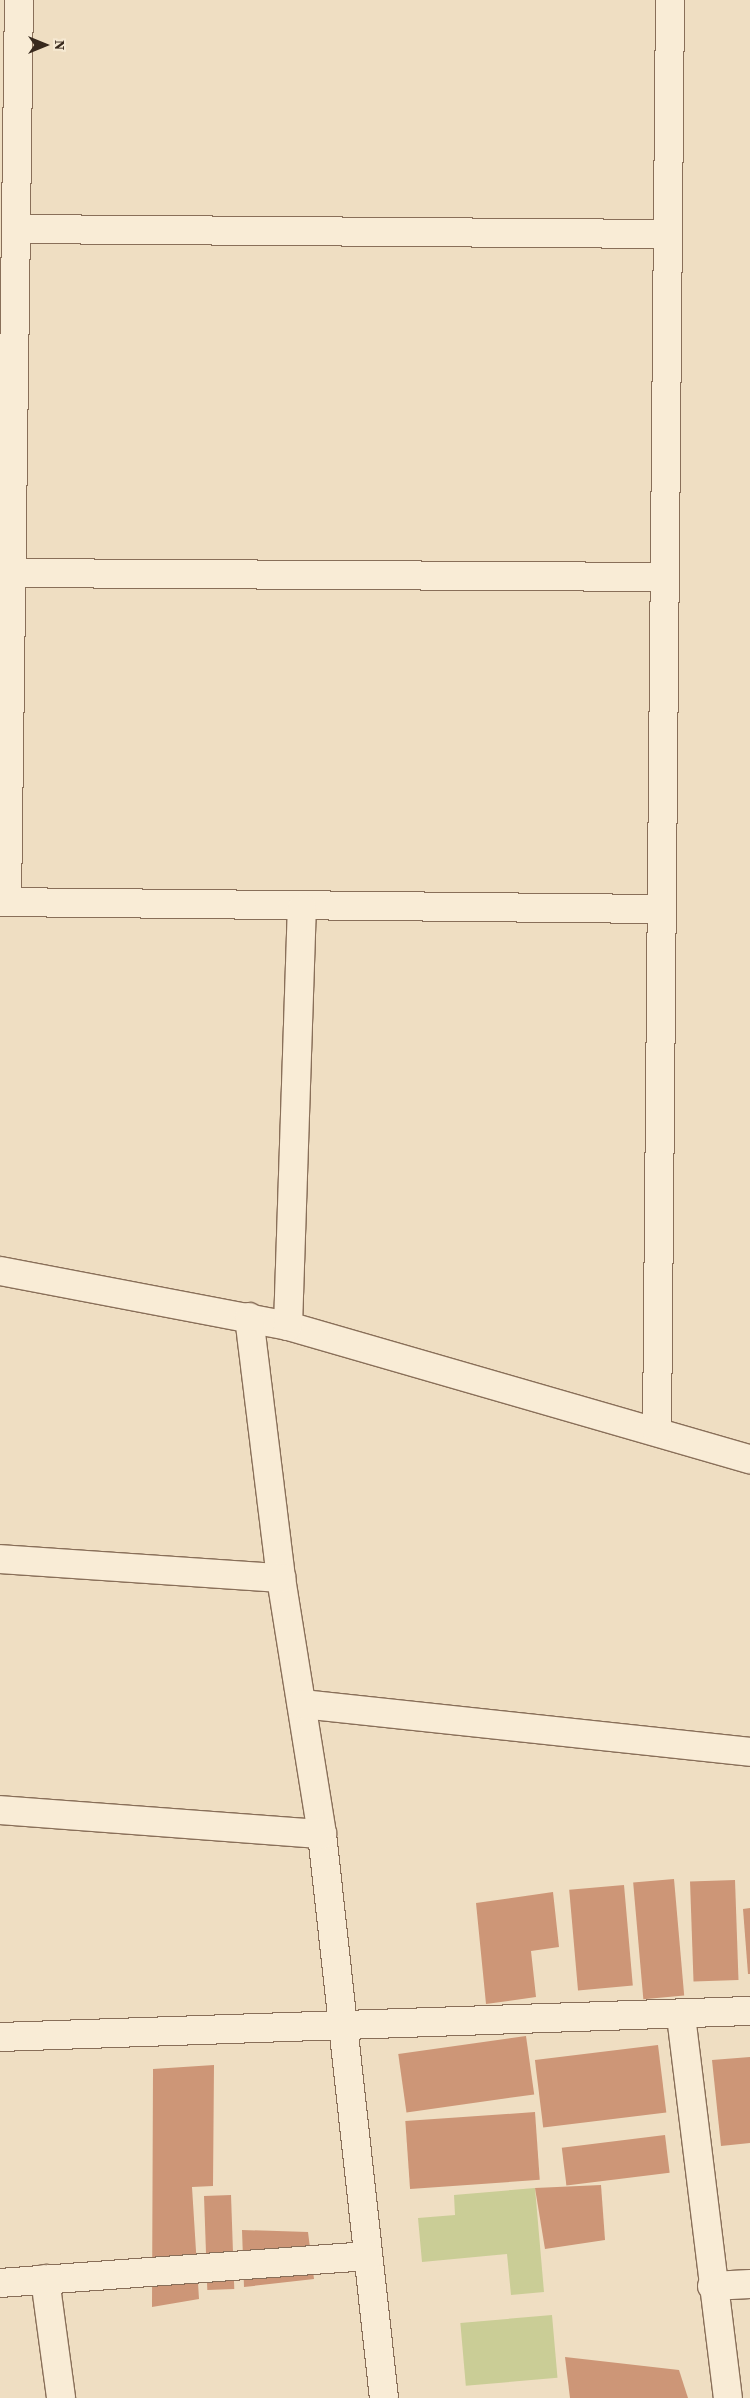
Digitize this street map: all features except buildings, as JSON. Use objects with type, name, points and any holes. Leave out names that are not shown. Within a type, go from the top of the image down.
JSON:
[{"type":"street","points":[[19,0],[12,573],[4,902],[302,908],[662,910]]},
{"type":"street","points":[[657,1431],[670,0]]},
{"type":"street","points":[[16,229],[668,234]]},
{"type":"street","points":[[12,573],[664,577]]},
{"type":"street","points":[[288,1326],[302,908]]},
{"type":"street","points":[[0,1272],[249,1317],[288,1326],[750,1459]]},
{"type":"street","points":[[249,1317],[281,1578],[322,1834],[384,2398]]},
{"type":"street","points":[[0,1559],[281,1578]]},
{"type":"street","points":[[302,1704],[750,1752]]},
{"type":"street","points":[[0,1810],[322,1834]]},
{"type":"street","points":[[0,2037],[344,2024],[681,2016],[750,2011]]},
{"type":"street","points":[[681,2016],[712,2286],[728,2398]]},
{"type":"street","points":[[0,2283],[368,2256]]},
{"type":"street","points":[[45,2280],[61,2398]]},
{"type":"street","points":[[712,2286],[750,2284]]},
{"type":"green space","points":[[535,2188],[544,2292],[511,2295],[507,2254],[422,2262],[418,2218],[455,2215],[454,2195]]},
{"type":"green space","points":[[552,2315],[557,2378],[466,2386],[460,2323]]}]
